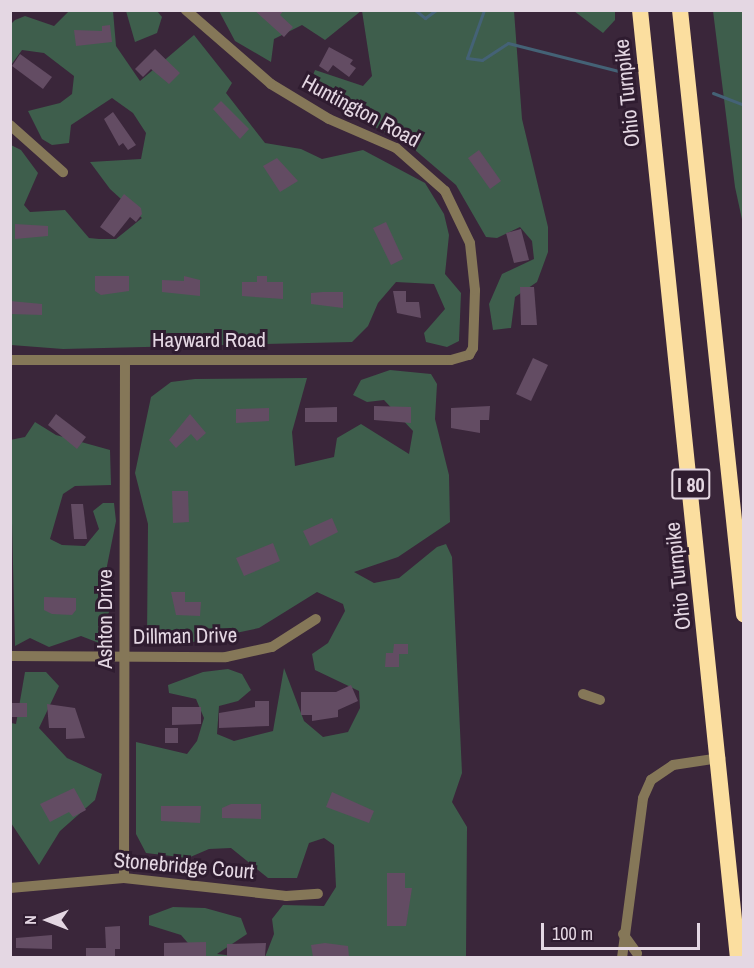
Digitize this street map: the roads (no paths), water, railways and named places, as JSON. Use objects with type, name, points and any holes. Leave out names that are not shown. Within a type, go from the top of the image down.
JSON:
[{"type":"highway","name":"Ohio Turnpike","points":[[640,10],[720,758],[738,957]]},
{"type":"highway","name":"I 80","points":[[680,10],[744,615]]},
{"type":"street","name":"Huntington Road","points":[[186,10],[271,84],[413,159],[454,206],[473,263],[473,348],[461,359],[407,360]]},
{"type":"street","points":[[10,125],[63,172]]},
{"type":"street","name":"Hayward Road","points":[[10,360],[407,360]]},
{"type":"street","name":"Ashton Drive","points":[[124,878],[125,360]]},
{"type":"street","name":"Dillman Drive","points":[[10,656],[243,655],[272,646],[316,619]]},
{"type":"street","points":[[583,694],[600,700]]},
{"type":"street","points":[[622,957],[623,934],[643,798],[651,780],[673,765],[720,758]]},
{"type":"street","name":"Stonebridge Court","points":[[10,888],[124,878],[286,896],[318,894]]},
{"type":"street","points":[[623,934],[636,953]]},
{"type":"waterway","points":[[415,10],[425,18],[436,10]]},
{"type":"waterway","points":[[484,10],[467,58],[482,60],[508,43],[619,71]]},
{"type":"waterway","points":[[713,93],[744,105]]}]
